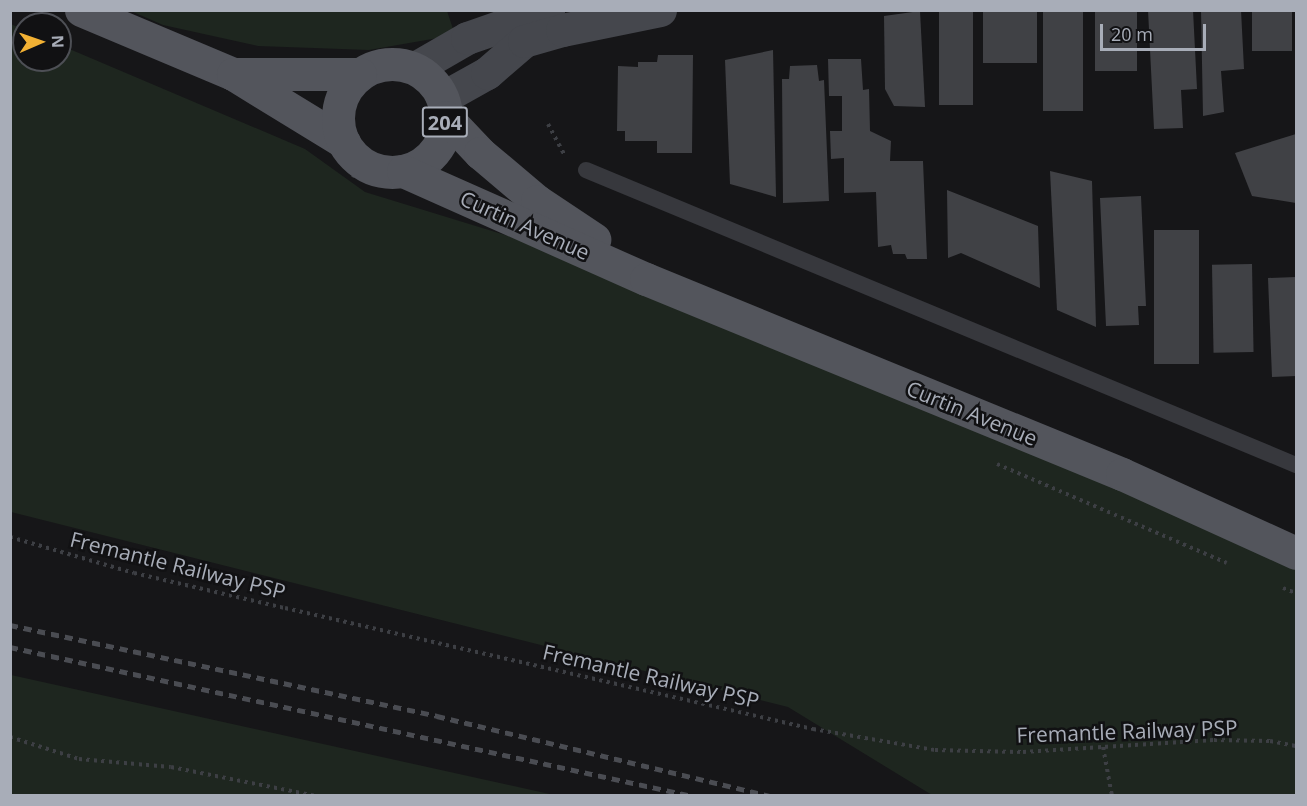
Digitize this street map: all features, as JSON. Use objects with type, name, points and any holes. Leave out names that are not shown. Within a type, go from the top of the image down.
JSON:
[{"type":"main road","points":[[81,10],[233,74],[344,142],[355,157],[369,167],[386,172],[403,171]]},
{"type":"main road","points":[[233,74],[360,74],[387,64],[415,68],[467,38],[548,10]]},
{"type":"main road","name":"204","points":[[444,108],[524,41],[562,30],[660,10]]},
{"type":"main road","name":"204","points":[[403,171],[420,164],[435,152],[443,135],[444,108],[436,86],[415,68]]},
{"type":"main road","points":[[344,142],[338,113],[349,85],[360,74]]},
{"type":"main road","name":"Curtin Avenue","points":[[444,108],[480,153],[537,201],[582,230],[646,279]]},
{"type":"main road","name":"Curtin Avenue","points":[[403,171],[646,279],[1122,474],[1296,553]]},
{"type":"lane","points":[[586,170],[1296,465]]},
{"type":"path","points":[[549,124],[564,155],[586,170]]},
{"type":"path","name":"Fremantle Railway PSP","points":[[10,537],[134,573],[813,729],[935,750],[1023,752],[1214,740],[1270,741],[1296,746]]},
{"type":"path","points":[[10,737],[79,759],[171,767],[316,795]]},
{"type":"path","points":[[1103,747],[1112,795]]},
{"type":"shaded area","points":[[131,11],[447,11],[455,35],[369,50],[258,46],[163,25]]},
{"type":"shaded area","points":[[11,24],[12,72],[72,72],[72,50],[305,149],[365,192],[612,268],[1296,564],[1296,795],[932,795],[788,707],[11,512]]},
{"type":"shaded area","points":[[11,675],[554,795],[11,795]]},
{"type":"building","points":[[939,10],[973,10],[973,105],[939,105]]},
{"type":"building","points":[[983,10],[1037,10],[1037,63],[983,63]]},
{"type":"building","points":[[1043,10],[1083,10],[1083,111],[1043,111]]},
{"type":"building","points":[[1095,10],[1137,10],[1137,71],[1095,71]]},
{"type":"building","points":[[1148,10],[1193,10],[1197,89],[1181,90],[1183,128],[1154,129]]},
{"type":"building","points":[[1201,10],[1241,10],[1244,69],[1221,71],[1224,112],[1203,116]]},
{"type":"building","points":[[1252,10],[1292,10],[1292,51],[1252,51]]},
{"type":"building","points":[[920,11],[925,107],[894,106],[885,89],[884,16]]},
{"type":"building","points":[[773,50],[776,197],[730,184],[725,60]]},
{"type":"building","points":[[658,55],[693,55],[692,153],[657,153],[657,141],[625,141],[625,131],[617,131],[618,66],[638,67],[638,62],[657,62]]},
{"type":"building","points":[[828,59],[861,59],[863,90],[869,89],[870,131],[891,141],[890,161],[923,161],[927,259],[907,259],[905,254],[893,254],[891,245],[878,247],[876,192],[844,193],[844,158],[831,159],[830,131],[842,131],[842,96],[829,96]]},
{"type":"building","points":[[817,65],[819,81],[824,80],[829,201],[783,203],[782,79],[789,79],[790,66]]},
{"type":"building","points":[[1296,134],[1296,203],[1252,196],[1235,153]]},
{"type":"building","points":[[1050,171],[1092,181],[1096,327],[1057,310]]},
{"type":"building","points":[[947,190],[1038,226],[1040,288],[961,253],[948,258]]},
{"type":"building","points":[[1141,196],[1146,306],[1138,306],[1139,325],[1106,326],[1100,198]]},
{"type":"building","points":[[1154,230],[1199,230],[1199,364],[1154,364]]},
{"type":"building","points":[[1252,264],[1254,352],[1214,353],[1212,265]]},
{"type":"building","points":[[1296,277],[1296,376],[1272,377],[1268,278]]},
{"type":"railway","points":[[10,625],[437,716],[771,796]]},
{"type":"railway","points":[[10,647],[692,796]]}]
